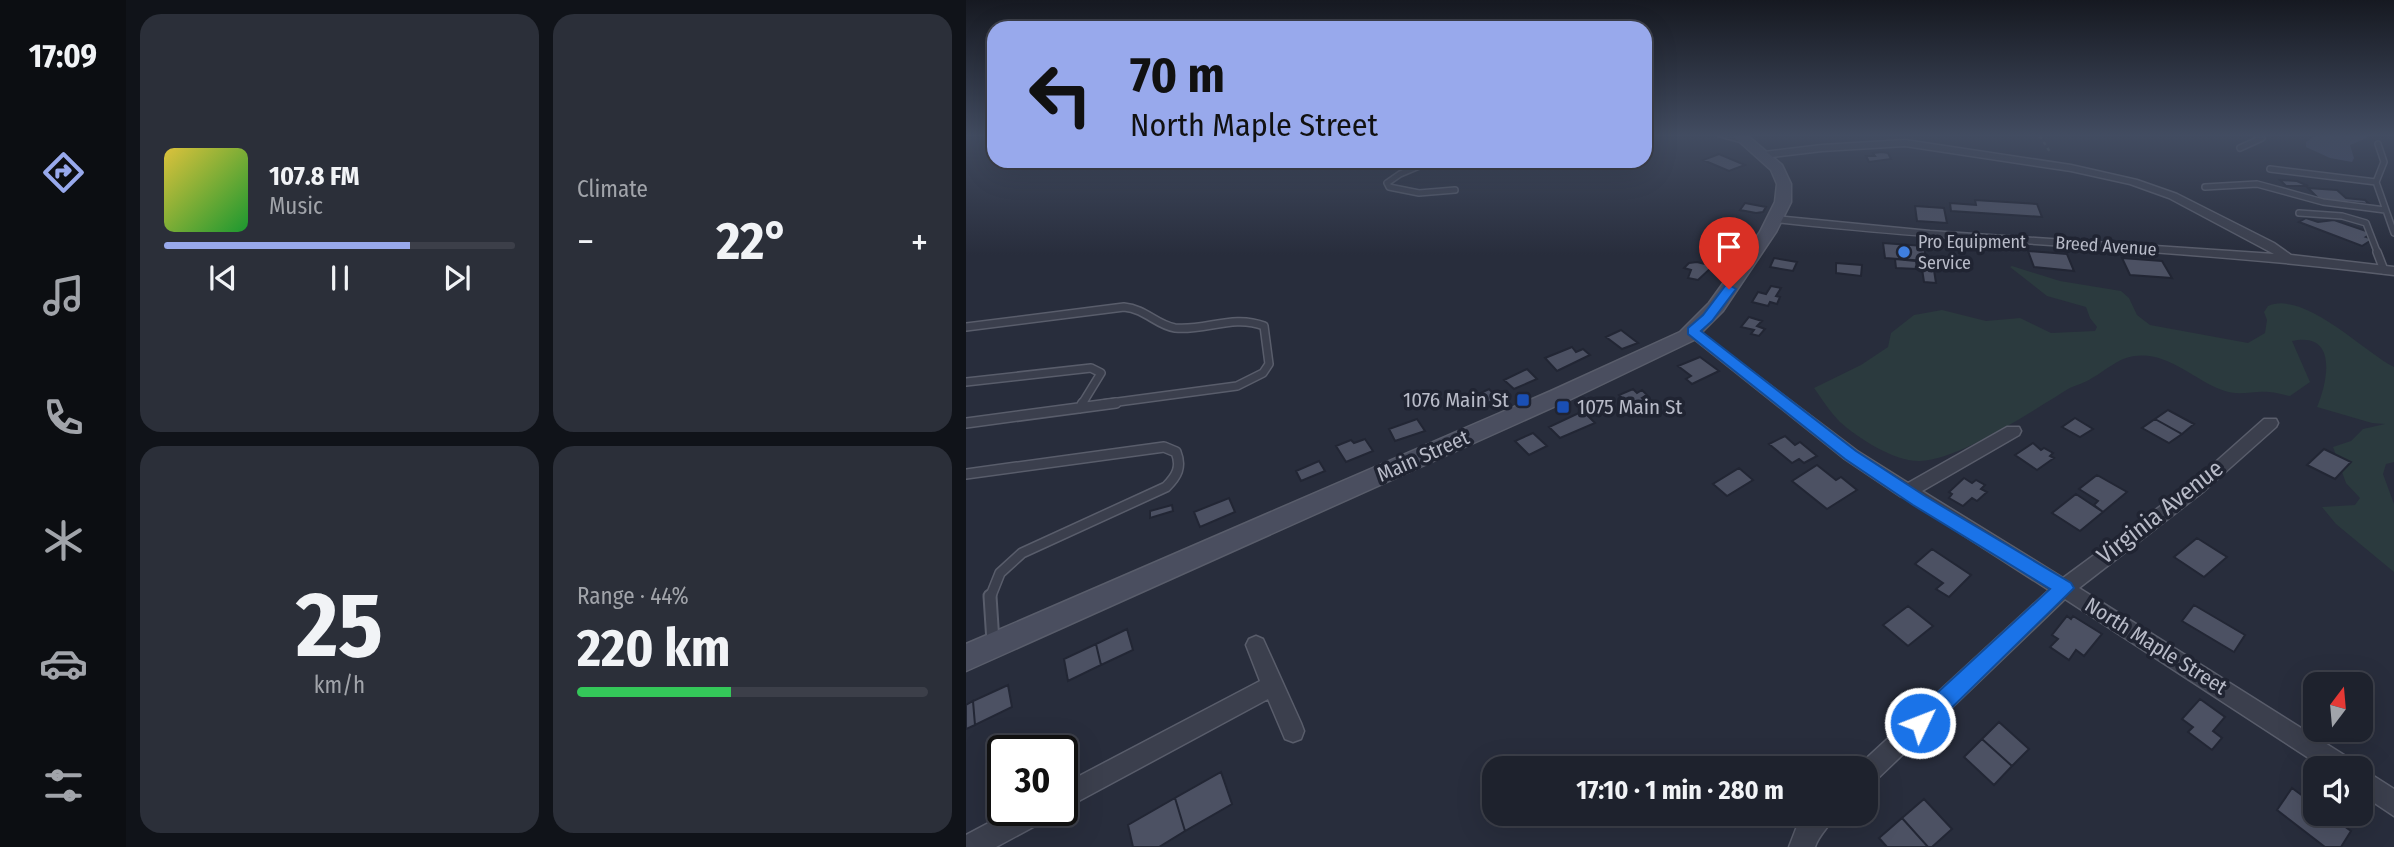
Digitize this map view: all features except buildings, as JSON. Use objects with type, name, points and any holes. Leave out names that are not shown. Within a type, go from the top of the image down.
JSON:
[{"type":"main road","name":"Main Street","points":[[966,658],[1675,344],[1693,331],[1716,307],[1776,219],[1783,202],[1784,184],[1780,176]]},
{"type":"street","points":[[2107,176],[2148,186],[2188,203],[2270,245],[2289,260]]},
{"type":"street","name":"Breed Avenue","points":[[1776,219],[1859,229],[2289,260],[2389,270]]},
{"type":"street","name":"North Maple Street","points":[[1693,331],[1815,428],[1906,492],[2064,588],[2325,756]]},
{"type":"street","name":"Virginia Avenue","points":[[1878,763],[2064,588],[2198,487],[2270,423]]},
{"type":"street","points":[[1906,492],[2013,431]]},
{"type":"street","points":[[1256,645],[1293,731]]},
{"type":"street","points":[[1078,789],[1273,685]]},
{"type":"street","points":[[2373,789],[2394,804]]},
{"type":"street","points":[[970,847],[1009,826]]},
{"type":"street","points":[[1802,847],[1812,826]]},
{"type":"lane","points":[[1398,176],[1387,183],[1389,187],[1419,193],[1455,190]]},
{"type":"lane","points":[[2319,176],[2376,183]]},
{"type":"lane","points":[[2379,176],[2376,183],[2394,233]]},
{"type":"lane","points":[[2205,187],[2257,184],[2323,202],[2385,210]]},
{"type":"lane","points":[[2299,213],[2347,217],[2367,225],[2389,270]]},
{"type":"lane","points":[[966,327],[1124,307],[1146,310],[1161,322],[1178,328],[1246,320],[1264,326],[1269,364],[1263,373],[1237,386],[966,423]]},
{"type":"lane","points":[[966,383],[1091,368],[1101,373],[1080,408]]},
{"type":"lane","points":[[966,474],[1164,447],[1176,452],[1180,462],[1178,475],[1166,486],[1022,553],[1001,568],[988,600],[993,646]]},
{"type":"shaded area","points":[[2010,267],[2060,281],[2121,291],[2129,298],[2137,315],[2150,325],[2248,343],[2265,333],[2267,320],[2264,312],[2268,306],[2282,303],[2299,307],[2333,324],[2394,367],[2394,462],[2386,464],[2383,474],[2394,504],[2394,572],[2336,524],[2322,507],[2355,505],[2360,498],[2346,483],[2333,447],[2351,441],[2363,429],[2385,424],[2372,423],[2317,407],[2324,384],[2326,360],[2317,343],[2307,340],[2292,341],[2310,382],[2290,396],[2272,392],[2229,392],[2158,358],[2128,357],[1975,443],[1955,452],[1920,461],[1899,458],[1857,435],[1836,418],[1814,388],[1861,365],[1888,347],[1891,333],[1914,315],[1942,310],[1986,321],[2020,318],[2051,333],[2095,331],[2097,327],[2086,307],[2047,296]]},
{"type":"place","name":"Pro Equipment Service","points":[[1904,252]]},
{"type":"place","name":"1076 Main St","points":[[1523,400]]},
{"type":"place","name":"1075 Main St","points":[[1563,407]]},
{"type":"route","points":[[1729,289],[1707,318],[1693,331],[1850,455],[2064,588],[1920,723]]}]
